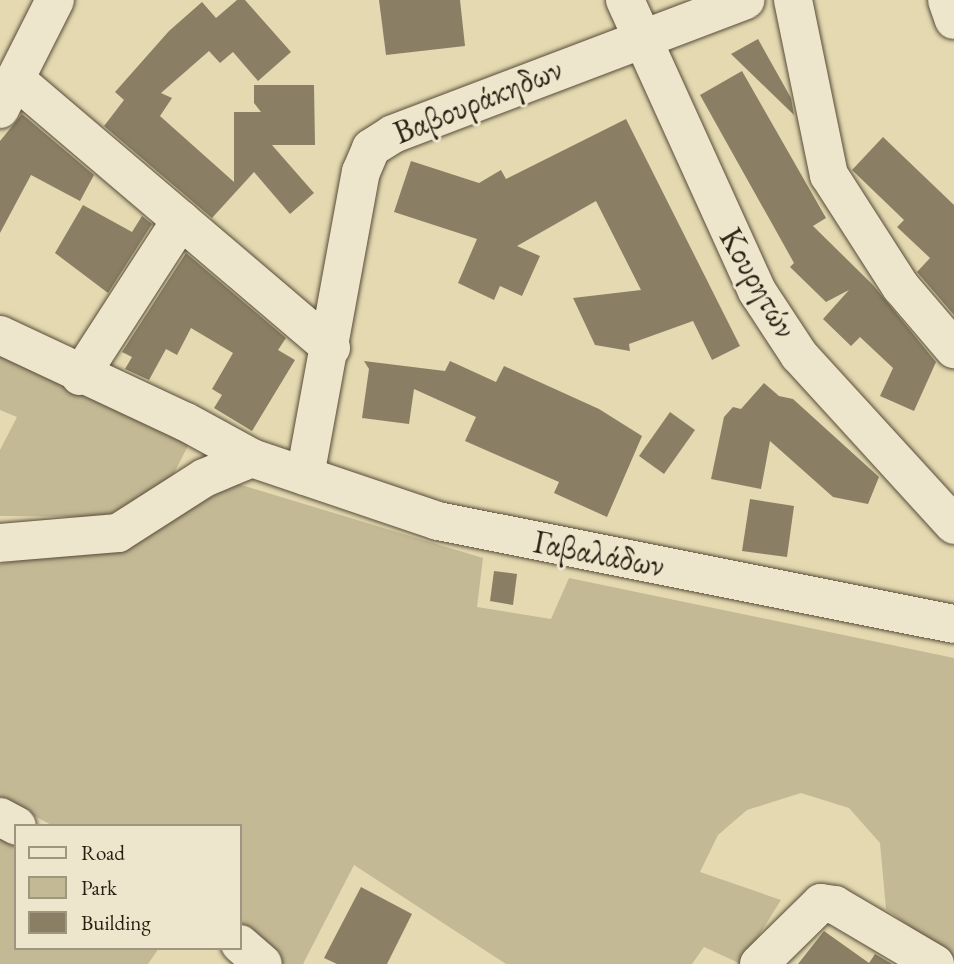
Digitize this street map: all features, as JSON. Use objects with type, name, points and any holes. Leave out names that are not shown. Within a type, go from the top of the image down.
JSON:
[{"type":"street","points":[[55,0],[8,94],[181,220],[331,348]]},
{"type":"street","name":"Κουρητών","points":[[625,0],[757,291],[799,355],[954,525]]},
{"type":"street","name":"Βαβουράκηδων","points":[[305,476],[331,348],[361,172],[371,148],[393,134],[641,37],[745,0]]},
{"type":"street","points":[[793,0],[829,175],[901,287],[954,349]]},
{"type":"street","points":[[947,0],[954,20]]},
{"type":"street","points":[[80,376],[181,220]]},
{"type":"street","name":"Γαβαλάδων","points":[[0,335],[80,376],[186,422],[251,458],[438,521],[954,624]]},
{"type":"street","points":[[0,543],[118,533],[204,478],[251,458]]},
{"type":"street","points":[[759,964],[821,903],[835,905],[935,964]]},
{"type":"street","points":[[242,946],[263,964]]},
{"type":"green space","points":[[0,350],[192,438],[170,481],[105,517],[0,516],[0,450],[17,417],[0,410]]},
{"type":"green space","points":[[238,484],[483,558],[477,607],[551,619],[569,578],[954,658],[954,959],[886,909],[880,843],[849,808],[801,793],[747,810],[718,835],[700,872],[781,900],[741,964],[704,947],[692,964],[506,964],[354,865],[303,964],[273,964],[242,936],[242,824],[49,824],[0,797],[0,564],[49,555],[176,514]]},
{"type":"green space","points":[[0,830],[14,837],[14,950],[158,950],[148,964],[0,964]]},
{"type":"building","points":[[237,0],[245,0],[291,52],[258,81],[233,52],[220,63],[209,51],[161,93],[172,98],[160,116],[234,182],[234,112],[261,112],[254,103],[254,85],[314,85],[315,145],[272,145],[314,193],[290,214],[254,172],[212,218],[104,126],[124,100],[115,92],[169,31],[202,2],[216,18]]},
{"type":"building","points":[[379,0],[460,0],[465,46],[386,55]]},
{"type":"building","points":[[758,39],[791,98],[794,115],[731,54]]},
{"type":"building","points":[[742,71],[826,218],[813,226],[873,285],[936,362],[914,411],[880,396],[893,368],[860,337],[851,346],[823,319],[849,290],[826,302],[790,267],[794,263],[700,95]]},
{"type":"building","points":[[22,114],[94,175],[80,201],[31,175],[0,233],[0,141]]},
{"type":"building","points":[[626,119],[740,346],[712,360],[693,321],[629,344],[630,351],[595,345],[573,298],[641,290],[596,201],[517,246],[540,256],[522,296],[500,286],[494,300],[458,283],[477,239],[394,212],[411,161],[479,183],[501,170],[506,179]]},
{"type":"building","points":[[883,137],[954,205],[954,315],[917,272],[930,258],[897,227],[904,220],[852,170]]},
{"type":"building","points":[[83,205],[132,232],[142,216],[152,224],[108,293],[55,253]]},
{"type":"building","points":[[186,253],[286,338],[278,350],[295,360],[252,431],[214,408],[222,395],[212,389],[233,353],[191,328],[177,355],[166,349],[149,380],[125,369],[132,357],[122,352]]},
{"type":"building","points":[[364,361],[445,371],[450,361],[496,382],[504,366],[599,409],[642,436],[607,517],[554,493],[559,482],[465,441],[476,417],[414,389],[409,424],[362,418],[369,369]]},
{"type":"building","points":[[764,383],[779,396],[793,399],[879,477],[868,504],[833,497],[770,441],[761,489],[711,479],[724,417],[733,407],[741,409]]},
{"type":"building","points":[[670,412],[695,430],[664,474],[639,456]]},
{"type":"building","points":[[750,499],[794,506],[787,557],[742,551]]},
{"type":"building","points":[[494,571],[517,574],[513,605],[490,601]]},
{"type":"building","points":[[361,887],[412,914],[387,964],[337,964],[324,958]]},
{"type":"building","points":[[824,931],[869,963],[875,954],[892,964],[798,964]]}]
